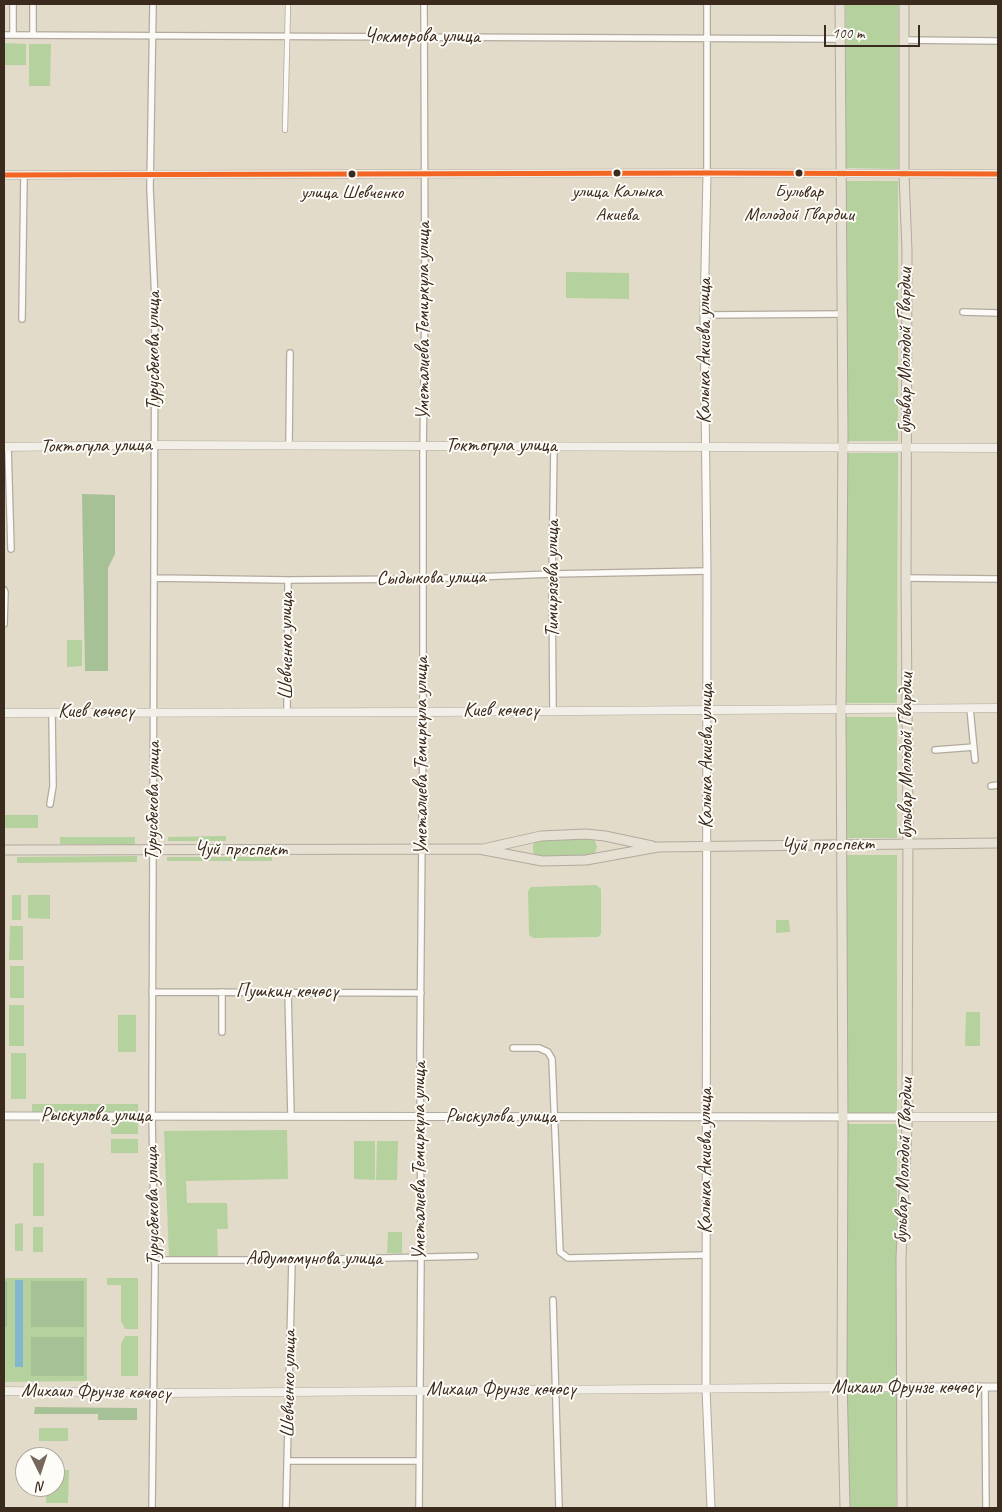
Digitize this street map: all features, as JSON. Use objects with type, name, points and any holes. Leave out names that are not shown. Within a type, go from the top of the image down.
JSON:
[{"type":"main road","points":[[840,4],[843,447],[841,710],[842,1388],[845,1508]]},
{"type":"main road","name":"бульвар Молодой Гвардии","points":[[902,1508],[901,1258],[906,1118],[908,844],[906,709],[907,251],[904,174],[904,4]]},
{"type":"main road","points":[[4,176],[706,173],[998,174]]},
{"type":"main road","name":"Токтогула улица","points":[[6,447],[154,445],[998,448]]},
{"type":"main road","name":"Киев көчөсү","points":[[4,712],[423,712],[998,708]]},
{"type":"main road","name":"Чуй проспект","points":[[479,850],[541,836],[586,834],[658,847]]},
{"type":"main road","name":"Чуй проспект","points":[[4,850],[479,850],[542,862],[586,860],[658,847],[998,843]]},
{"type":"main road","name":"Рыскулова улица","points":[[906,1118],[998,1117]]},
{"type":"main road","name":"Михаил Фрунзе көчөсү","points":[[4,1391],[289,1392],[901,1387]]},
{"type":"street","points":[[12,4],[13,35]]},
{"type":"street","points":[[33,4],[33,35]]},
{"type":"street","name":"Турусбекова улица","points":[[152,1508],[154,1392],[152,850],[154,712],[154,294],[150,175],[153,4]]},
{"type":"street","points":[[285,130],[288,4]]},
{"type":"street","name":"Уметалиева Темиркула улица","points":[[418,1508],[421,1258],[424,4]]},
{"type":"street","name":"Калыка Акиева улица","points":[[707,4],[704,315],[707,570],[706,1389],[711,1508]]},
{"type":"street","name":"Чокморова улица","points":[[4,35],[841,39]]},
{"type":"street","points":[[904,40],[998,41]]},
{"type":"street","points":[[22,319],[24,176]]},
{"type":"street","points":[[963,312],[998,313]]},
{"type":"street","points":[[704,315],[842,314]]},
{"type":"street","points":[[289,446],[290,353]]},
{"type":"street","name":"Тимирязева улица","points":[[553,711],[552,574],[554,446]]},
{"type":"street","points":[[6,447],[11,549]]},
{"type":"street","name":"Сыдыкова улица","points":[[154,578],[422,579],[707,570]]},
{"type":"street","points":[[906,578],[998,579]]},
{"type":"street","name":"Шевченко улица","points":[[287,712],[288,580]]},
{"type":"street","points":[[4,590],[4,624]]},
{"type":"street","points":[[970,708],[975,760]]},
{"type":"street","points":[[50,804],[53,786],[52,712]]},
{"type":"street","points":[[935,750],[974,747]]},
{"type":"street","points":[[991,786],[998,785]]},
{"type":"street","name":"Пушкин көчөсү","points":[[152,992],[421,993]]},
{"type":"street","points":[[222,992],[222,1032]]},
{"type":"street","points":[[288,992],[290,1116]]},
{"type":"street","points":[[513,1048],[539,1048],[548,1052],[552,1059],[560,1252],[568,1258],[706,1255]]},
{"type":"street","name":"Рыскулова улица","points":[[4,1116],[906,1118]]},
{"type":"street","name":"Абдумомунова улица","points":[[154,1260],[292,1260],[475,1256]]},
{"type":"street","name":"Шевченко улица","points":[[286,1508],[292,1260]]},
{"type":"street","points":[[553,1300],[559,1508]]},
{"type":"street","name":"Михаил Фрунзе көчөсү","points":[[901,1387],[998,1388]]},
{"type":"street","points":[[985,1388],[986,1508]]},
{"type":"street","points":[[287,1461],[419,1461]]},
{"type":"green space","points":[[846,4],[898,4],[898,169],[846,168]]},
{"type":"green space","points":[[4,43],[26,44],[26,65],[4,65]]},
{"type":"green space","points":[[29,44],[51,44],[50,86],[29,86]]},
{"type":"green space","points":[[846,181],[898,181],[898,441],[846,441]]},
{"type":"green space","points":[[566,272],[629,273],[629,299],[566,298]]},
{"type":"green space","points":[[846,453],[898,453],[897,703],[846,703]]},
{"type":"green space","points":[[82,494],[115,495],[115,554],[108,568],[108,671],[85,671]]},
{"type":"green space","points":[[67,640],[82,640],[82,666],[67,667]]},
{"type":"green space","points":[[845,717],[897,717],[897,838],[845,838]]},
{"type":"green space","points":[[4,815],[38,815],[38,828],[4,828]]},
{"type":"green space","points":[[226,836],[226,841],[168,841],[168,837]]},
{"type":"green space","points":[[60,837],[135,837],[135,845],[60,844]]},
{"type":"green space","points":[[589,837],[595,841],[597,847],[595,853],[589,857],[542,858],[536,856],[533,852],[533,845],[536,840]]},
{"type":"green space","points":[[845,855],[897,855],[897,1113],[845,1113]]},
{"type":"green space","points":[[137,856],[137,862],[17,863],[17,857]]},
{"type":"green space","points":[[167,857],[272,857],[272,861],[167,861]]},
{"type":"green space","points":[[596,885],[601,889],[601,934],[598,937],[533,938],[529,935],[528,891],[531,887]]},
{"type":"green space","points":[[12,895],[21,895],[21,920],[12,920]]},
{"type":"green space","points":[[28,895],[50,895],[50,919],[28,918]]},
{"type":"green space","points":[[776,920],[789,920],[790,932],[776,933]]},
{"type":"green space","points":[[10,926],[23,926],[23,960],[9,960]]},
{"type":"green space","points":[[10,966],[24,966],[24,998],[10,998]]},
{"type":"green space","points":[[9,1005],[24,1005],[24,1046],[9,1046]]},
{"type":"green space","points":[[966,1012],[980,1012],[980,1046],[965,1046]]},
{"type":"green space","points":[[118,1015],[136,1015],[136,1052],[118,1052]]},
{"type":"green space","points":[[11,1053],[26,1053],[26,1099],[11,1099]]},
{"type":"green space","points":[[32,1104],[138,1104],[138,1112],[32,1112]]},
{"type":"green space","points":[[138,1119],[138,1134],[111,1134],[111,1120]]},
{"type":"green space","points":[[845,1124],[897,1124],[897,1384],[845,1384]]},
{"type":"green space","points":[[287,1130],[288,1179],[186,1181],[187,1203],[227,1203],[228,1229],[217,1229],[218,1259],[169,1258],[164,1131]]},
{"type":"green space","points":[[111,1139],[138,1139],[138,1153],[111,1153]]},
{"type":"green space","points":[[354,1141],[375,1141],[375,1180],[354,1179]]},
{"type":"green space","points":[[377,1141],[398,1141],[397,1180],[376,1180]]},
{"type":"green space","points":[[33,1163],[44,1163],[44,1216],[33,1216]]},
{"type":"green space","points":[[23,1223],[23,1251],[15,1251],[15,1224]]},
{"type":"green space","points":[[33,1227],[43,1227],[43,1252],[33,1252]]},
{"type":"green space","points":[[388,1232],[402,1232],[402,1253],[387,1253]]},
{"type":"green space","points":[[4,1278],[87,1278],[87,1381],[4,1382]]},
{"type":"green space","points":[[107,1278],[138,1278],[138,1329],[125,1329],[121,1321],[121,1285],[107,1285]]},
{"type":"green space","points":[[4,1281],[7,1281],[7,1327],[4,1327]]},
{"type":"green space","points":[[31,1281],[84,1281],[84,1327],[31,1327]]},
{"type":"green space","points":[[125,1336],[138,1336],[138,1376],[121,1376],[121,1344]]},
{"type":"green space","points":[[31,1337],[84,1337],[84,1376],[31,1376]]},
{"type":"green space","points":[[897,1392],[896,1508],[848,1508],[845,1393]]},
{"type":"green space","points":[[35,1407],[137,1408],[137,1420],[98,1420],[98,1414],[34,1414]]},
{"type":"green space","points":[[39,1428],[68,1428],[68,1441],[39,1441]]},
{"type":"green space","points":[[65,1470],[69,1470],[68,1503],[46,1503],[46,1497],[65,1497]]},
{"type":"water","points":[[15,1280],[23,1280],[23,1367],[15,1367]]},
{"type":"transit line","points":[[4,175],[998,174]]},
{"type":"place","name":"улица Калыка Акиева","points":[[617,173]]},
{"type":"place","name":"Бульвар Молодой Гвардии","points":[[799,173]]},
{"type":"place","name":"улица Шевченко","points":[[352,174]]}]
